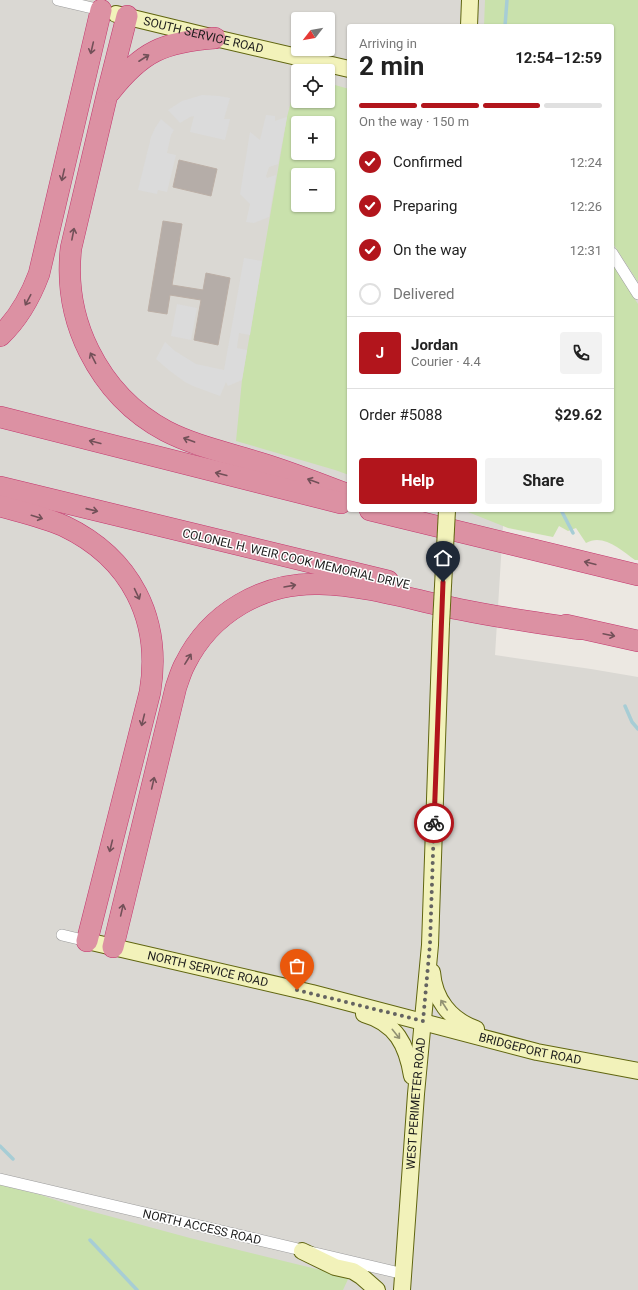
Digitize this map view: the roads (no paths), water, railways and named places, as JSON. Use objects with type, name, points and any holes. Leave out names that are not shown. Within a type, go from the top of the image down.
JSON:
[{"type":"highway","points":[[115,13],[107,95],[73,233],[70,261],[70,286],[77,324],[96,364],[105,378],[123,399],[136,411],[165,430],[224,453],[288,472],[347,494]]},
{"type":"highway","points":[[0,336],[22,310],[32,293],[40,274],[115,13]]},
{"type":"highway","points":[[107,95],[131,67],[142,58],[157,50],[185,42],[215,38]]},
{"type":"highway","points":[[0,418],[347,505]]},
{"type":"highway","name":"COLONEL H. WEIR COOK MEMORIAL DRIVE","points":[[0,487],[464,599],[579,629],[638,641]]},
{"type":"highway","points":[[0,506],[62,525],[92,542],[106,553],[128,578],[136,591],[146,617],[151,636],[153,666],[150,692],[88,941]]},
{"type":"highway","points":[[378,512],[635,574]]},
{"type":"highway","points":[[392,512],[412,520]]},
{"type":"highway","points":[[113,948],[176,686],[184,664],[197,643],[213,625],[232,610],[248,600],[266,592],[289,586],[321,584],[370,590],[463,610],[579,629]]},
{"type":"street","name":"SOUTH SERVICE ROAD","points":[[58,0],[347,69]]},
{"type":"street","points":[[469,24],[470,0]]},
{"type":"street","points":[[614,255],[638,294]]},
{"type":"street","name":"WEST PERIMETER ROAD","points":[[402,1290],[416,1094],[430,944],[441,624],[447,512]]},
{"type":"street","name":"NORTH SERVICE ROAD","points":[[62,935],[312,993],[423,1021]]},
{"type":"street","points":[[430,944],[434,987],[442,1002],[454,1018],[473,1028],[536,1046],[567,1057]]},
{"type":"street","points":[[312,993],[355,1012],[368,1015],[391,1028],[403,1043],[408,1054],[416,1094]]},
{"type":"street","name":"BRIDGEPORT ROAD","points":[[423,1021],[505,1045],[638,1071]]},
{"type":"street","name":"NORTH ACCESS ROAD","points":[[0,1178],[302,1251],[404,1274]]},
{"type":"street","points":[[302,1251],[335,1267],[353,1271],[377,1290]]},
{"type":"waterway","points":[[505,24],[507,0]]},
{"type":"waterway","points":[[562,512],[573,533]]},
{"type":"waterway","points":[[625,706],[632,722],[638,729]]},
{"type":"waterway","points":[[0,1146],[13,1159]]},
{"type":"waterway","points":[[90,1240],[137,1290]]}]
